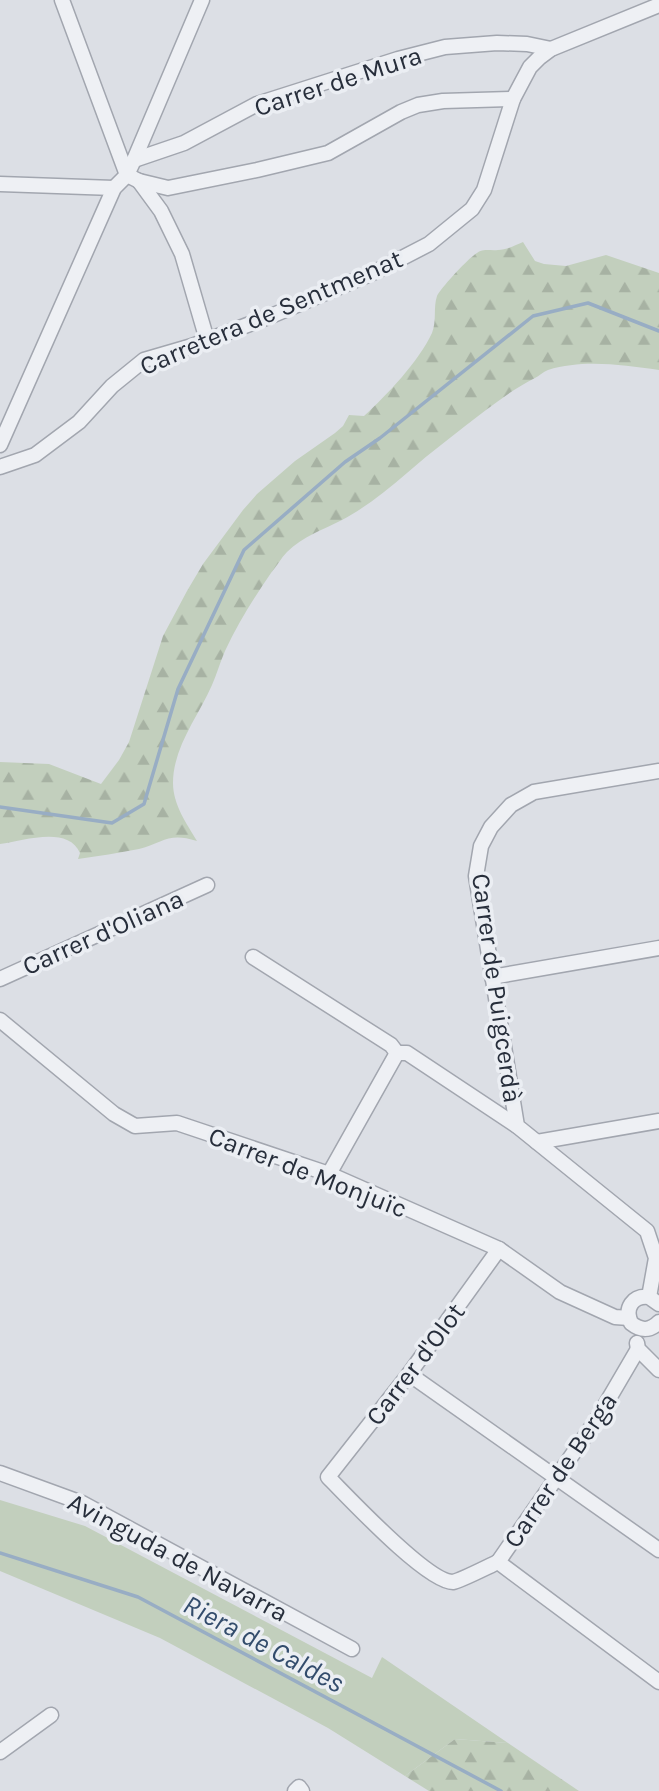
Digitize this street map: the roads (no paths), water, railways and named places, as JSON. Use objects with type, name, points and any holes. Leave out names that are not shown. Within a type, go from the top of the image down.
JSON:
[{"type":"street","points":[[62,0],[133,178],[160,211],[182,254],[207,340]]},
{"type":"street","points":[[133,178],[134,160],[202,0]]},
{"type":"street","name":"Carretera de Sentmenat","points":[[0,467],[35,455],[46,447],[79,422],[112,386],[144,360],[271,316],[363,277],[429,244],[472,209],[484,190],[513,99],[530,67],[551,49],[659,5]]},
{"type":"street","name":"Carrer de Mura","points":[[134,160],[184,143],[257,104],[398,59],[444,47],[497,43],[527,44],[551,49]]},
{"type":"street","points":[[0,184],[114,188],[133,178],[168,188],[328,153],[418,105],[443,101],[513,99]]},
{"type":"street","points":[[0,445],[114,188]]},
{"type":"street","name":"Carrer de Puigcerdà","points":[[656,1301],[656,1258],[647,1231],[517,1126],[476,876],[481,846],[491,827],[510,805],[534,793],[659,771]]},
{"type":"street","name":"Carrer d'Oliana","points":[[0,979],[207,884]]},
{"type":"street","points":[[492,977],[659,948]]},
{"type":"street","points":[[253,957],[391,1045],[397,1054]]},
{"type":"street","name":"Carrer de Monjuïc","points":[[0,1020],[114,1114],[135,1126],[177,1124],[329,1174],[499,1249],[560,1292],[632,1323]]},
{"type":"street","points":[[397,1054],[407,1053],[517,1126]]},
{"type":"street","points":[[329,1174],[397,1054]]},
{"type":"street","points":[[537,1142],[659,1121]]},
{"type":"street","name":"Carrer d'Olot","points":[[498,1562],[454,1582],[436,1577],[396,1544],[328,1477],[409,1374],[499,1249]]},
{"type":"street","points":[[656,1301],[638,1297],[629,1307],[638,1349],[659,1370]]},
{"type":"street","points":[[632,1323],[642,1330],[650,1329],[659,1322]]},
{"type":"street","name":"Carrer de Berga","points":[[638,1349],[597,1419],[498,1562],[659,1682]]},
{"type":"street","points":[[409,1374],[659,1550]]},
{"type":"street","name":"Avinguda de Navarra","points":[[0,1473],[82,1503],[352,1649]]},
{"type":"street","points":[[0,1752],[51,1715]]},
{"type":"street","points":[[295,1791],[299,1787],[302,1791]]},
{"type":"waterway","points":[[0,807],[112,823],[144,804],[178,689],[244,550],[345,462],[380,438],[533,316],[588,303],[659,331]]},
{"type":"waterway","name":"Riera de Caldes","points":[[0,1553],[138,1597],[501,1791]]}]
